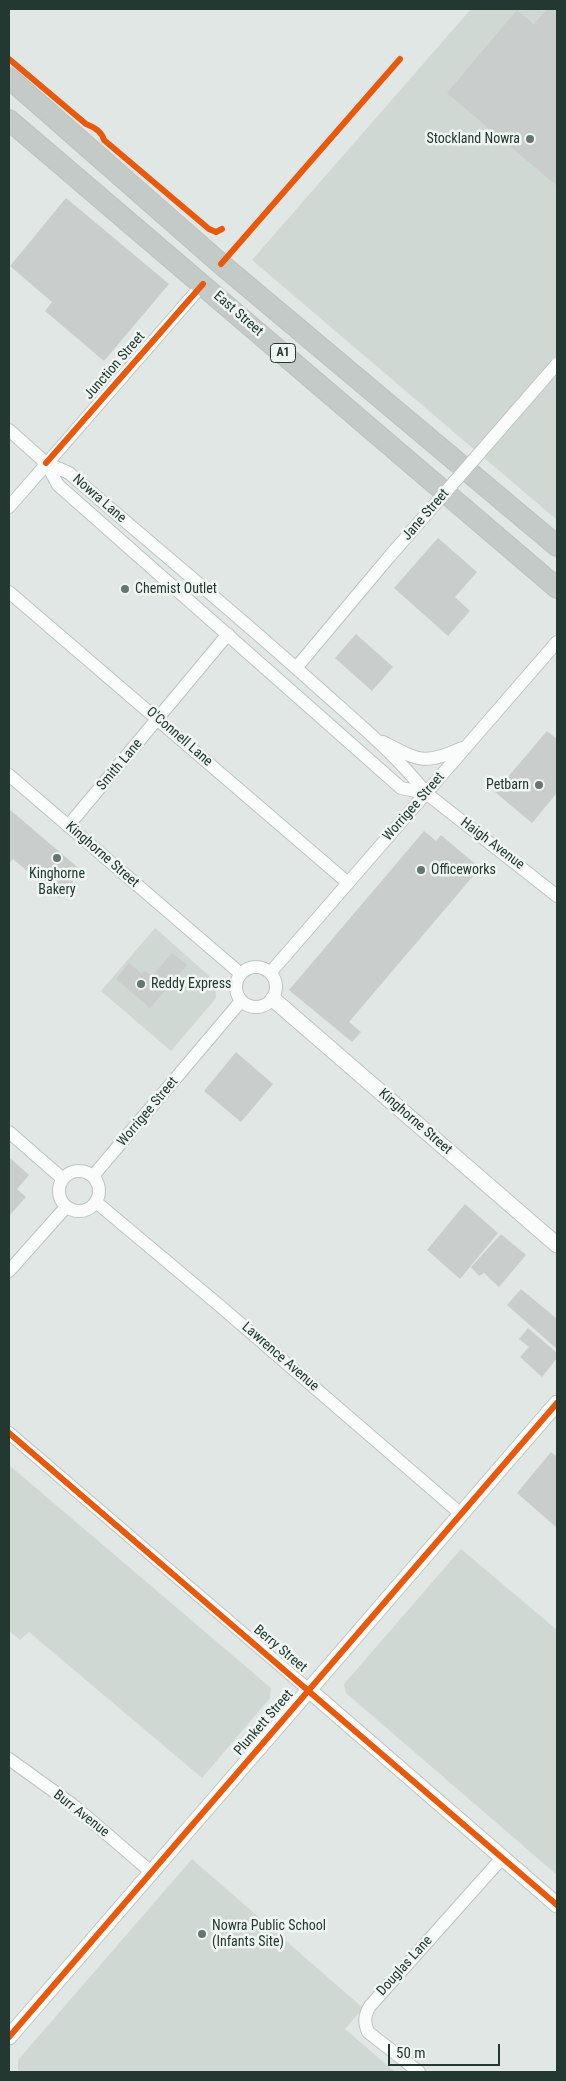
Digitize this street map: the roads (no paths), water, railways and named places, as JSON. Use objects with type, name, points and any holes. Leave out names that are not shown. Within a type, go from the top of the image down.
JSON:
[{"type":"highway","name":"East Street","points":[[9,78],[221,264],[557,546]]},
{"type":"highway","name":"East Street","points":[[9,120],[557,588]]},
{"type":"street","name":"Junction Street","points":[[9,507],[203,284]]},
{"type":"street","name":"Jane Street","points":[[296,668],[389,557],[557,364]]},
{"type":"street","points":[[9,430],[46,463]]},
{"type":"street","name":"Nowra Lane","points":[[46,463],[58,485],[401,788],[426,794]]},
{"type":"street","name":"Nowra Lane","points":[[46,463],[69,473],[296,668],[370,734],[412,776],[426,794]]},
{"type":"street","name":"O'Connell Lane","points":[[9,592],[348,883]]},
{"type":"street","name":"Smith Lane","points":[[68,826],[228,634]]},
{"type":"street","name":"Worrigee Street","points":[[270,972],[557,642]]},
{"type":"street","name":"Nowra Lane","points":[[253,656],[296,668]]},
{"type":"street","name":"Nowra Lane","points":[[296,668],[315,712]]},
{"type":"street","name":"Nowra Lane","points":[[370,734],[420,759],[432,760],[443,757],[468,745]]},
{"type":"street","name":"Kinghorne Street","points":[[9,774],[241,974]]},
{"type":"street","name":"Haigh Avenue","points":[[426,794],[557,896]]},
{"type":"street","points":[[256,967],[270,972],[277,988],[273,999],[263,1007],[258,1008],[241,1002],[236,991],[236,984],[241,974],[256,967]]},
{"type":"street","name":"Kinghorne Street","points":[[273,999],[557,1245]]},
{"type":"street","name":"Worrigee Street","points":[[93,1176],[241,1002]]},
{"type":"street","points":[[9,1132],[63,1179]]},
{"type":"street","points":[[78,1171],[93,1176],[100,1192],[96,1202],[86,1211],[72,1210],[66,1207],[60,1197],[59,1190],[63,1179],[72,1172],[78,1171]]},
{"type":"street","name":"Lawrence Avenue","points":[[96,1202],[220,1306],[461,1514]]},
{"type":"street","points":[[9,1271],[66,1207]]},
{"type":"street","name":"Plunkett Street","points":[[9,2037],[557,1403]]},
{"type":"street","name":"Berry Street","points":[[9,1433],[557,1905]]},
{"type":"street","name":"Burr Avenue","points":[[9,1759],[73,1805],[151,1872]]},
{"type":"street","name":"Douglas Lane","points":[[419,2072],[368,2032],[365,2024],[365,2014],[370,2006],[502,1858]]},
{"type":"place","name":"Stockland Nowra","points":[[530,139]]},
{"type":"place","name":"Chemist Outlet","points":[[125,589]]},
{"type":"place","name":"Petbarn","points":[[539,785]]},
{"type":"place","name":"Kinghorne Bakery","points":[[57,858]]},
{"type":"place","name":"Officeworks","points":[[421,870]]},
{"type":"place","name":"Reddy Express","points":[[141,984]]},
{"type":"place","name":"Nowra Public School (Infants Site)","points":[[202,1934]]}]
